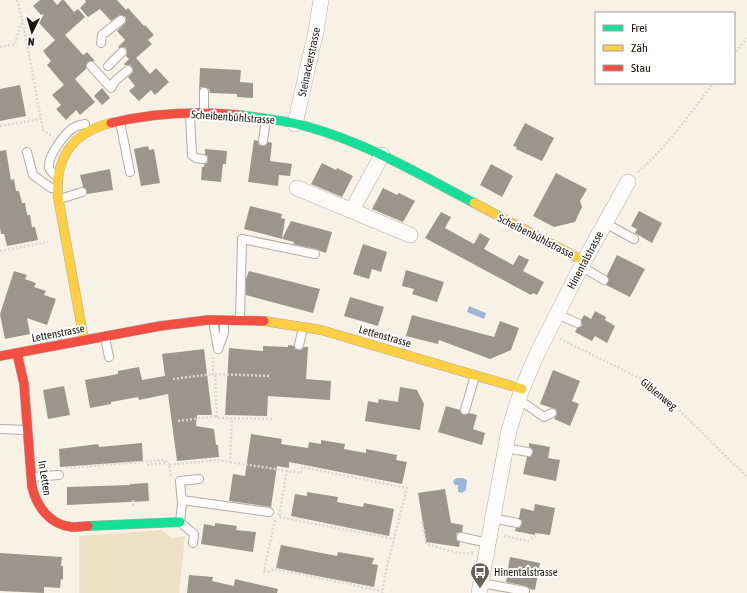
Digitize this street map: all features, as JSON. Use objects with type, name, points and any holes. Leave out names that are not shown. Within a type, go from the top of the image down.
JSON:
[{"type":"street","name":"Steinackerstrasse","points":[[295,124],[316,31],[321,0]]},
{"type":"street","name":"Scheibenbühlstrasse","points":[[84,340],[57,183],[62,161],[68,150],[84,133],[100,126],[120,121],[156,116],[204,113],[266,118],[295,124],[342,138],[382,155],[583,263]]},
{"type":"street","points":[[352,210],[382,155]]},
{"type":"street","name":"Hinentalstrasse","points":[[480,588],[483,547],[492,518],[509,430],[520,394],[534,359],[583,263],[628,182]]},
{"type":"street","points":[[297,188],[410,235]]},
{"type":"street","name":"Lettenstrasse","points":[[0,356],[176,323],[213,320],[273,322],[338,335],[476,375],[520,394]]},
{"type":"street","name":"In Letten","points":[[17,353],[24,384],[33,492],[39,507],[50,518],[65,526],[79,527],[180,522]]},
{"type":"lane","points":[[101,43],[102,35],[121,20]]},
{"type":"lane","points":[[108,66],[122,52]]},
{"type":"lane","points":[[91,66],[111,88],[115,81],[128,70]]},
{"type":"lane","points":[[204,92],[204,113]]},
{"type":"lane","points":[[190,114],[192,155],[196,158],[203,159]]},
{"type":"lane","points":[[263,141],[266,118]]},
{"type":"lane","points":[[120,121],[130,172]]},
{"type":"lane","points":[[27,152],[33,175],[51,188],[57,183],[49,165],[60,141],[67,132],[78,125],[86,124],[100,126]]},
{"type":"lane","points":[[59,199],[82,192]]},
{"type":"lane","points":[[605,223],[634,239]]},
{"type":"lane","points":[[240,320],[242,239],[315,254]]},
{"type":"lane","points":[[583,263],[604,280]]},
{"type":"lane","points":[[557,314],[577,323]]},
{"type":"lane","points":[[213,320],[218,350],[224,333],[224,320]]},
{"type":"lane","points":[[299,346],[303,327]]},
{"type":"lane","points":[[105,336],[109,357]]},
{"type":"lane","points":[[465,410],[476,375]]},
{"type":"lane","points":[[520,394],[544,417],[552,413]]},
{"type":"lane","points":[[0,429],[27,430]]},
{"type":"lane","points":[[505,448],[528,452]]},
{"type":"lane","points":[[31,477],[60,472]]},
{"type":"lane","points":[[194,543],[194,534],[180,522],[182,500],[180,481],[199,479]]},
{"type":"lane","points":[[182,500],[269,512]]},
{"type":"lane","points":[[492,518],[517,523]]},
{"type":"lane","points":[[461,537],[483,547]]},
{"type":"lane","points":[[480,588],[525,591]]},
{"type":"path","points":[[17,0],[23,23],[43,130],[60,141]]},
{"type":"path","points":[[0,48],[15,44],[20,26],[23,23]]},
{"type":"path","points":[[735,54],[747,38]]},
{"type":"path","points":[[628,182],[654,157],[690,115],[712,84]]},
{"type":"path","points":[[0,126],[41,119]]},
{"type":"path","points":[[0,252],[66,238]]},
{"type":"path","name":"Giblenweg","points":[[553,336],[648,382],[667,398],[747,477]]},
{"type":"path","points":[[214,374],[217,416]]},
{"type":"path","points":[[172,379],[214,374],[270,376]]},
{"type":"path","points":[[178,421],[217,416],[218,418],[274,419]]},
{"type":"path","points":[[230,462],[232,418]]},
{"type":"path","points":[[60,472],[164,460],[168,464],[172,482],[180,481]]},
{"type":"path","points":[[147,465],[216,460],[301,473],[302,467],[407,488],[382,592],[276,569],[268,572],[264,571],[275,519],[277,516],[394,539]]},
{"type":"path","points":[[281,509],[287,470]]},
{"type":"path","points":[[422,522],[426,543],[429,545],[458,552],[470,553],[483,547]]},
{"type":"path","points":[[502,536],[528,541],[537,535],[537,533]]},
{"type":"shaded area","points":[[161,530],[172,538],[185,536],[179,593],[79,593],[79,536]]},
{"type":"water","points":[[469,306],[486,313],[484,319],[467,312]]},
{"type":"water","points":[[457,478],[467,480],[466,490],[462,493],[458,492],[458,485],[455,485],[453,482]]},
{"type":"building","points":[[40,0],[53,0],[57,5],[64,0],[74,12],[78,9],[85,17],[65,35],[83,55],[87,52],[95,61],[88,62],[86,69],[75,79],[95,102],[80,115],[76,110],[66,120],[56,109],[61,105],[52,95],[64,85],[47,65],[51,61],[43,51],[55,40],[37,21],[42,16],[33,6]]},
{"type":"building","points":[[85,0],[117,0],[126,10],[128,8],[154,35],[148,40],[152,44],[136,58],[150,74],[156,68],[169,82],[155,95],[151,90],[139,101],[129,91],[135,86],[128,77],[133,72],[133,69],[130,65],[124,64],[129,59],[126,56],[126,48],[118,47],[125,40],[117,31],[126,22],[126,17],[120,15],[111,21],[100,9],[88,17],[80,8],[86,2]]},
{"type":"building","points":[[200,68],[241,70],[240,82],[253,83],[253,98],[237,97],[237,94],[210,93],[209,89],[204,87],[201,87],[199,91]]},
{"type":"building","points":[[20,85],[26,116],[0,121],[0,89]]},
{"type":"building","points":[[102,88],[110,98],[102,105],[94,96]]},
{"type":"building","points":[[525,123],[554,138],[542,161],[516,149],[517,147],[513,146]]},
{"type":"building","points":[[254,140],[258,141],[259,145],[263,146],[265,146],[268,142],[272,143],[270,161],[292,164],[290,176],[279,175],[278,186],[248,182]]},
{"type":"building","points":[[148,146],[149,150],[154,149],[160,183],[141,186],[134,149]]},
{"type":"building","points":[[205,149],[227,151],[226,164],[223,164],[221,182],[201,180],[202,167],[204,167],[204,164],[207,163],[208,159],[205,154]]},
{"type":"building","points":[[6,150],[11,180],[14,179],[16,191],[19,191],[22,203],[25,203],[27,215],[30,215],[32,227],[35,227],[38,240],[7,246],[4,234],[1,234],[0,227],[0,151]]},
{"type":"building","points":[[322,163],[353,176],[342,197],[311,184]]},
{"type":"building","points":[[491,164],[513,176],[502,197],[480,185]]},
{"type":"building","points":[[110,169],[113,190],[87,194],[87,190],[83,187],[80,175]]},
{"type":"building","points":[[556,173],[587,189],[580,201],[582,207],[575,222],[554,227],[533,216]]},
{"type":"building","points":[[383,188],[397,195],[399,193],[415,201],[403,222],[372,209]]},
{"type":"building","points":[[250,206],[282,214],[281,218],[285,219],[282,239],[244,229]]},
{"type":"building","points":[[639,211],[662,223],[652,243],[635,233],[637,229],[631,226]]},
{"type":"building","points":[[441,212],[451,217],[445,228],[474,244],[480,233],[490,239],[484,249],[513,265],[519,255],[529,260],[523,271],[544,282],[537,295],[533,293],[531,295],[425,238]]},
{"type":"building","points":[[291,221],[332,232],[326,253],[316,249],[293,244],[294,242],[282,239]]},
{"type":"building","points":[[363,244],[387,252],[381,272],[372,269],[369,279],[353,274]]},
{"type":"building","points":[[617,255],[645,269],[630,297],[606,285],[609,281],[607,275]]},
{"type":"building","points":[[406,270],[444,282],[437,302],[412,294],[414,289],[402,286]]},
{"type":"building","points":[[14,271],[27,275],[25,279],[36,283],[34,287],[46,291],[44,295],[56,299],[47,325],[27,318],[30,334],[5,339],[0,314]]},
{"type":"building","points":[[249,271],[320,289],[313,313],[246,295],[246,279]]},
{"type":"building","points":[[350,297],[384,307],[378,326],[344,316]]},
{"type":"building","points":[[595,311],[606,317],[605,320],[615,326],[607,343],[595,336],[592,341],[575,332],[577,328],[582,326],[581,320],[584,315],[591,319]]},
{"type":"building","points":[[412,315],[494,337],[500,321],[519,328],[511,350],[490,359],[439,340],[438,344],[406,336]]},
{"type":"building","points":[[288,345],[294,346],[295,349],[298,350],[308,347],[306,379],[331,381],[330,400],[268,396],[267,416],[225,415],[229,348],[263,351],[263,346],[288,347]]},
{"type":"building","points":[[204,349],[212,415],[197,415],[196,426],[214,429],[219,457],[177,461],[168,394],[139,400],[138,397],[90,408],[85,380],[118,374],[118,371],[139,367],[142,380],[165,376],[162,354]]},
{"type":"building","points":[[553,370],[580,381],[572,401],[579,404],[570,426],[554,419],[557,414],[555,409],[540,404]]},
{"type":"building","points":[[64,386],[70,415],[48,419],[43,390]]},
{"type":"building","points":[[400,387],[417,390],[424,404],[420,430],[365,421],[368,401],[378,403],[379,399],[398,402]]},
{"type":"building","points":[[446,406],[460,410],[464,415],[469,413],[477,415],[473,429],[485,433],[482,445],[438,432]]},
{"type":"building","points":[[251,434],[282,439],[281,444],[308,448],[309,442],[321,444],[321,440],[345,444],[344,449],[366,453],[366,449],[397,455],[396,460],[407,462],[402,484],[289,462],[289,468],[277,466],[271,507],[229,501],[233,474],[245,476]]},
{"type":"building","points":[[142,443],[143,461],[60,467],[59,449],[98,444],[99,447]]},
{"type":"building","points":[[529,443],[550,447],[548,458],[560,460],[556,481],[523,474],[527,457],[530,457],[533,453],[533,450],[529,447]]},
{"type":"building","points":[[148,483],[149,501],[67,505],[67,487]]},
{"type":"building","points":[[445,489],[451,523],[463,525],[462,532],[457,533],[456,536],[457,541],[460,542],[459,547],[426,542],[418,493]]},
{"type":"building","points":[[307,492],[338,497],[337,502],[363,507],[364,503],[394,509],[389,536],[291,516],[295,494],[307,496]]},
{"type":"building","points":[[535,504],[555,508],[550,535],[535,533],[535,535],[515,531],[516,528],[519,528],[522,524],[522,521],[518,518],[521,508],[534,511]]},
{"type":"building","points":[[215,523],[237,526],[236,530],[256,532],[253,552],[201,544],[204,524],[215,526]]},
{"type":"building","points":[[281,545],[337,556],[338,552],[374,558],[372,564],[378,565],[374,587],[276,568]]},
{"type":"building","points":[[0,553],[62,557],[61,566],[63,566],[63,580],[61,579],[60,588],[44,587],[44,593],[0,591]]},
{"type":"building","points":[[510,557],[540,563],[535,590],[526,586],[506,582]]},
{"type":"building","points":[[189,575],[213,577],[212,581],[234,586],[235,579],[278,589],[277,593],[187,593]]},
{"type":"traffic: fast","points":[[239,115],[297,124],[349,141],[412,170],[474,203]]},
{"type":"traffic: fast","points":[[88,526],[180,522]]},
{"type":"traffic: slow","points":[[84,340],[58,197],[58,183],[63,159],[69,149],[86,133],[111,123]]},
{"type":"traffic: slow","points":[[474,203],[584,261]]},
{"type":"traffic: slow","points":[[264,321],[321,330],[522,389]]},
{"type":"traffic: jam","points":[[111,123],[158,115],[191,113],[239,115]]},
{"type":"traffic: jam","points":[[0,356],[160,326],[208,320],[264,321]]},
{"type":"traffic: jam","points":[[17,353],[24,384],[32,487],[34,494],[41,508],[57,523],[72,527],[88,526]]},
{"type":"place","name":"Hinentalstrasse","points":[[480,589]]}]
